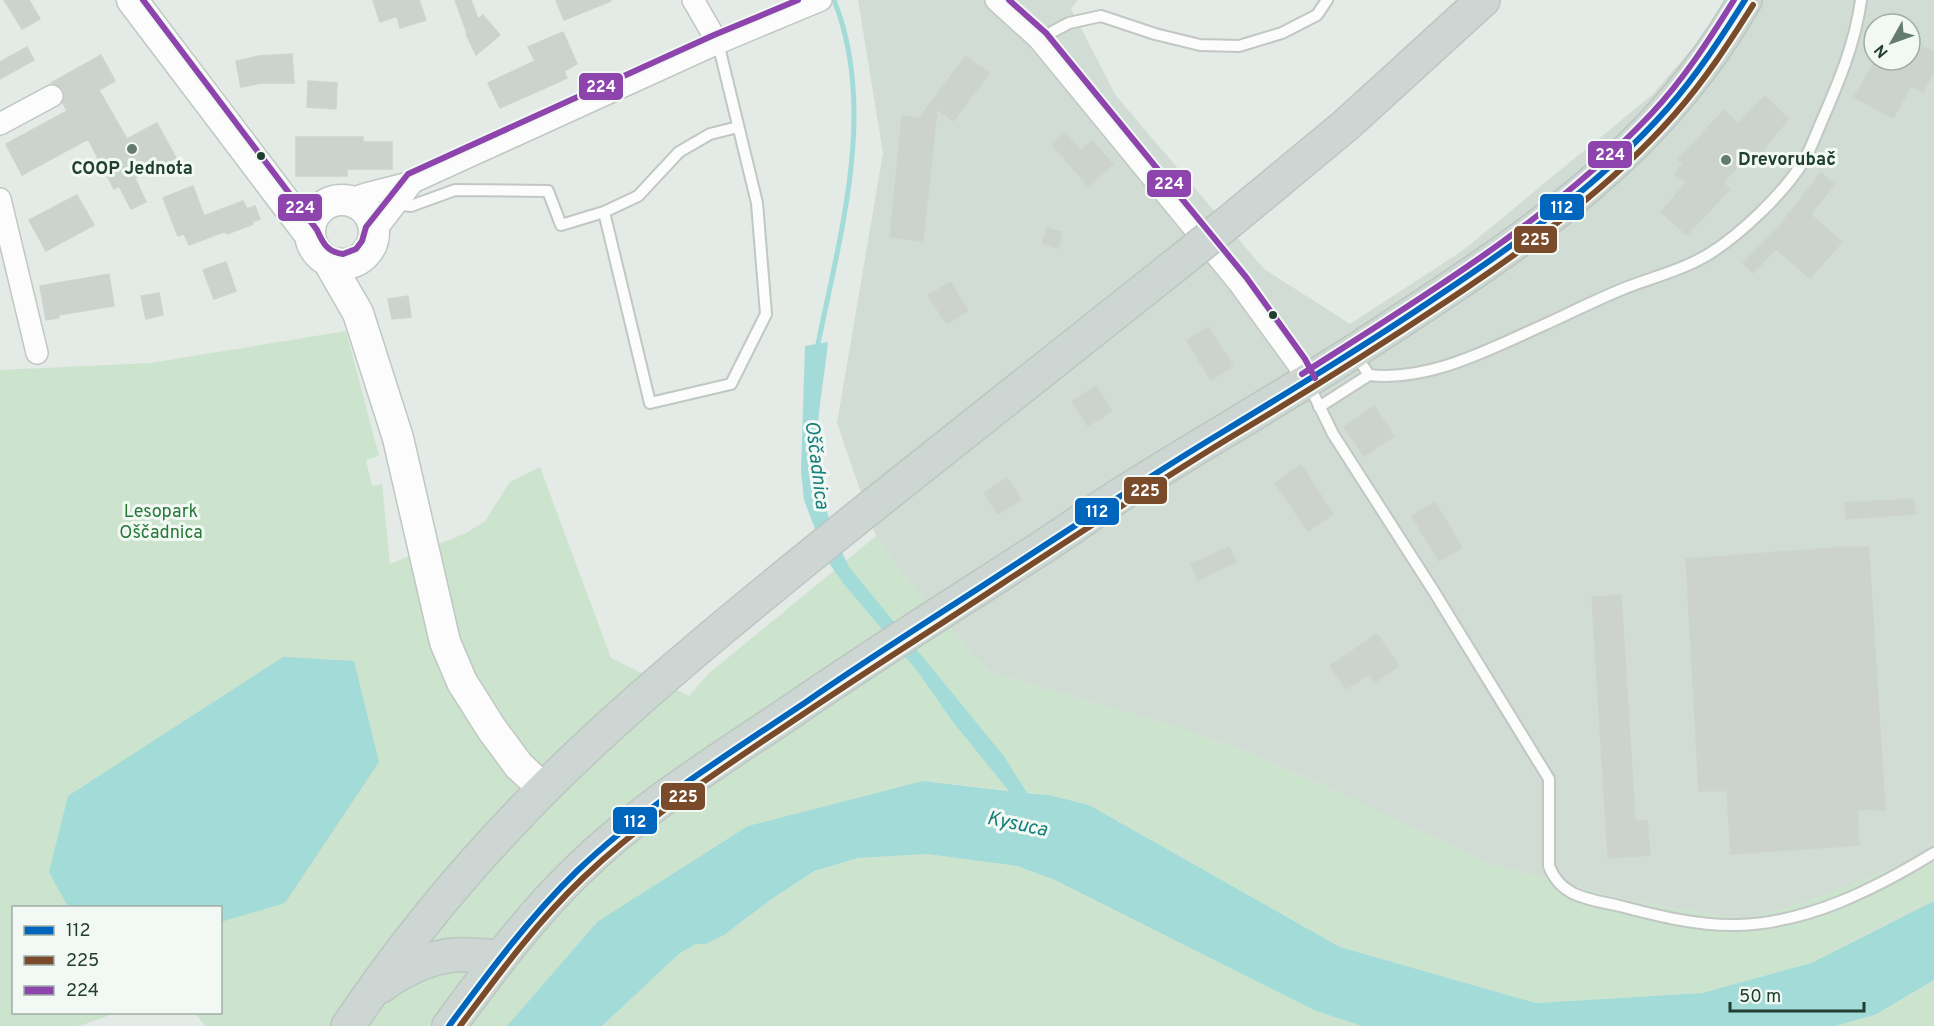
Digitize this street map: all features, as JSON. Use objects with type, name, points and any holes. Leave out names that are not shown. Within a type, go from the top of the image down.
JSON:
[{"type":"main road","points":[[348,1026],[403,950],[453,889],[544,789],[603,732],[704,643],[806,559],[1229,222],[1346,125],[1484,0]]},
{"type":"main road","points":[[455,1018],[539,909],[578,870],[636,819],[853,669],[1127,491],[1313,394],[1361,363],[1564,205],[1613,166],[1650,129],[1719,44],[1745,0]]},
{"type":"main road","points":[[368,996],[390,979],[427,962],[457,955],[502,957]]},
{"type":"main road","points":[[427,962],[439,966],[450,974],[457,984],[461,996],[455,1018]]},
{"type":"street","points":[[132,0],[310,235],[316,250],[328,261],[358,313],[398,438],[445,642],[462,682],[491,728],[519,766],[544,789]]},
{"type":"street","points":[[693,0],[718,44]]},
{"type":"street","points":[[310,235],[310,224],[321,207],[413,182],[821,0]]},
{"type":"street","points":[[996,0],[1039,39],[1239,283],[1298,364],[1313,394]]},
{"type":"street","points":[[0,124],[52,96]]},
{"type":"street","points":[[270,181],[339,201],[356,203],[369,215],[365,293],[358,313]]},
{"type":"street","points":[[328,261],[347,263],[369,244],[413,182]]},
{"type":"street","points":[[0,199],[37,353]]},
{"type":"lane","points":[[1039,39],[1069,23],[1101,16],[1155,34],[1200,45],[1239,46],[1290,29],[1317,15],[1327,0]]},
{"type":"lane","points":[[1361,363],[1388,377],[1429,372],[1709,254],[1770,203],[1803,162],[1840,79],[1857,26],[1862,0]]},
{"type":"lane","points":[[604,212],[650,403],[731,384],[766,314],[757,203],[718,44]]},
{"type":"lane","points":[[396,204],[411,206],[455,190],[548,191],[561,225],[604,212],[638,196],[679,152],[710,134],[738,127]]},
{"type":"lane","points":[[1313,394],[1333,434],[1549,778],[1549,866],[1553,876],[1566,891],[1661,916],[1718,924],[1759,923],[1802,914],[1847,899],[1934,854]]},
{"type":"shaded area","points":[[858,0],[1078,0],[1071,9],[1116,96],[1264,269],[1350,324],[1462,251],[1652,95],[1731,0],[1934,0],[1934,852],[1813,900],[1744,920],[1626,900],[1488,863],[1259,756],[1177,727],[989,672],[898,569],[876,536],[837,423],[883,153]]},
{"type":"green space","name":"Lesopark Oščadnica","points":[[346,331],[379,456],[366,460],[372,486],[382,484],[390,564],[466,533],[485,521],[510,482],[540,467],[611,658],[689,696],[708,674],[876,536],[898,569],[989,672],[1177,727],[1259,756],[1488,863],[1626,900],[1744,920],[1813,899],[1934,852],[1934,901],[1811,963],[1702,993],[1536,1003],[1340,947],[1089,805],[1049,795],[923,781],[597,922],[507,1026],[205,1026],[196,1014],[222,1014],[222,906],[12,906],[12,1014],[113,1014],[79,1026],[0,1026],[0,370],[151,363]]},
{"type":"green space","points":[[927,854],[1017,866],[1055,880],[1316,1011],[1360,1026],[602,1026],[680,953],[696,944],[706,944],[816,871],[858,858]]},
{"type":"green space","points":[[1934,980],[1934,1026],[1835,1026],[1875,1015]]},
{"type":"water","name":"Kysuca","points":[[828,342],[819,417],[817,462],[824,502],[843,554],[849,567],[1003,755],[1027,793],[1049,795],[1089,805],[1340,947],[1536,1003],[1702,993],[1811,963],[1934,901],[1934,980],[1875,1015],[1835,1026],[1361,1026],[1316,1011],[1055,880],[1017,866],[927,854],[858,858],[815,871],[776,896],[724,935],[706,944],[696,944],[680,953],[602,1026],[507,1026],[597,922],[748,826],[923,781],[1009,791],[953,722],[918,672],[843,583],[827,560],[804,500],[801,471],[805,346]]},
{"type":"water","points":[[283,657],[354,661],[379,762],[285,903],[222,922],[222,906],[67,906],[49,872],[68,796]]},
{"type":"building","points":[[4,0],[29,0],[40,19],[22,29]]},
{"type":"building","points":[[373,0],[419,0],[426,20],[400,28],[397,16],[380,22]]},
{"type":"building","points":[[455,0],[471,0],[478,19],[483,15],[500,35],[476,55],[466,34]]},
{"type":"building","points":[[556,0],[611,0],[611,1],[564,20]]},
{"type":"building","points":[[563,32],[577,64],[564,71],[567,78],[500,108],[488,83],[535,61],[528,47]]},
{"type":"building","points":[[1922,46],[1934,52],[1934,72],[1923,92],[1911,86],[1893,118],[1854,97],[1869,72],[1922,72]]},
{"type":"building","points":[[27,47],[34,60],[0,79],[0,62]]},
{"type":"building","points":[[292,54],[294,83],[261,83],[241,87],[236,61],[259,56]]},
{"type":"building","points":[[101,55],[115,81],[99,90],[127,139],[157,123],[176,158],[135,178],[146,202],[131,209],[119,186],[114,189],[88,139],[22,175],[6,144],[67,111],[63,103],[65,96],[63,89],[51,83]]},
{"type":"building","points":[[966,56],[989,73],[953,121],[937,109],[923,241],[890,237],[902,116],[919,118]]},
{"type":"building","points":[[308,81],[337,83],[336,109],[307,107]]},
{"type":"building","points":[[1765,96],[1788,119],[1751,166],[1743,160],[1723,183],[1730,189],[1687,235],[1661,212],[1686,183],[1675,174],[1683,164],[1678,160],[1724,110],[1738,124]]},
{"type":"building","points":[[1065,133],[1081,151],[1092,141],[1113,164],[1088,186],[1052,144]]},
{"type":"building","points":[[296,137],[363,137],[363,142],[392,142],[392,169],[347,169],[347,176],[296,176]]},
{"type":"building","points":[[1821,173],[1835,184],[1810,214],[1842,242],[1810,278],[1776,249],[1753,273],[1743,263],[1784,222]]},
{"type":"building","points":[[193,186],[204,216],[243,201],[247,209],[255,206],[260,219],[227,234],[226,231],[189,245],[184,234],[178,236],[163,198]]},
{"type":"building","points":[[77,195],[94,225],[46,251],[29,220]]},
{"type":"building","points":[[1047,228],[1062,232],[1058,248],[1042,243]]},
{"type":"building","points":[[226,262],[236,291],[214,299],[203,270]]},
{"type":"building","points":[[109,274],[114,306],[58,315],[59,318],[46,320],[40,286]]},
{"type":"building","points":[[950,282],[968,310],[947,324],[928,296]]},
{"type":"building","points":[[159,293],[163,315],[146,319],[141,296]]},
{"type":"building","points":[[408,296],[411,317],[392,319],[388,299]]},
{"type":"building","points":[[1208,327],[1233,366],[1211,380],[1187,341]]},
{"type":"building","points":[[1096,386],[1112,411],[1088,426],[1072,402]]},
{"type":"building","points":[[1374,406],[1394,436],[1364,456],[1344,427]]},
{"type":"building","points":[[1301,465],[1333,514],[1308,531],[1275,483]]},
{"type":"building","points":[[1007,478],[1021,499],[998,514],[984,493]]},
{"type":"building","points":[[1913,499],[1916,514],[1846,519],[1845,503]]},
{"type":"building","points":[[1435,502],[1462,548],[1439,561],[1412,516]]},
{"type":"building","points":[[1229,547],[1236,562],[1198,580],[1191,564]]},
{"type":"building","points":[[1868,547],[1885,810],[1857,809],[1859,845],[1731,854],[1727,791],[1699,791],[1686,559]]},
{"type":"building","points":[[1621,595],[1635,820],[1647,820],[1650,855],[1608,858],[1592,597]]},
{"type":"building","points":[[1377,634],[1399,666],[1375,682],[1369,674],[1346,689],[1330,666]]},
{"type":"waterway","name":"Oščadnica","points":[[817,349],[844,219],[854,129],[853,85],[847,42],[834,0]]},
{"type":"transit line","name":"224","points":[[143,0],[317,230],[326,246],[343,254],[356,249],[362,241],[366,227],[408,174],[714,35],[798,0]]},
{"type":"transit line","name":"224","points":[[1009,0],[1046,33],[1246,277],[1305,359],[1315,378]]},
{"type":"transit line","name":"224","points":[[1302,374],[1485,255],[1571,188],[1612,152],[1663,101],[1696,59],[1734,0]]},
{"type":"transit line","name":"112","points":[[449,1026],[542,907],[603,847],[659,802],[858,667],[1143,481],[1414,312],[1501,253],[1560,209],[1616,161],[1667,109],[1699,70],[1745,0]]},
{"type":"transit line","name":"225","points":[[460,1026],[518,950],[566,895],[604,858],[673,804],[810,709],[1083,531],[1423,317],[1510,258],[1569,214],[1624,166],[1675,114],[1707,75],[1753,5]]},
{"type":"place","name":"COOP Jednota","points":[[132,149]]},
{"type":"place","name":"Drevorubač","points":[[1726,160]]}]
